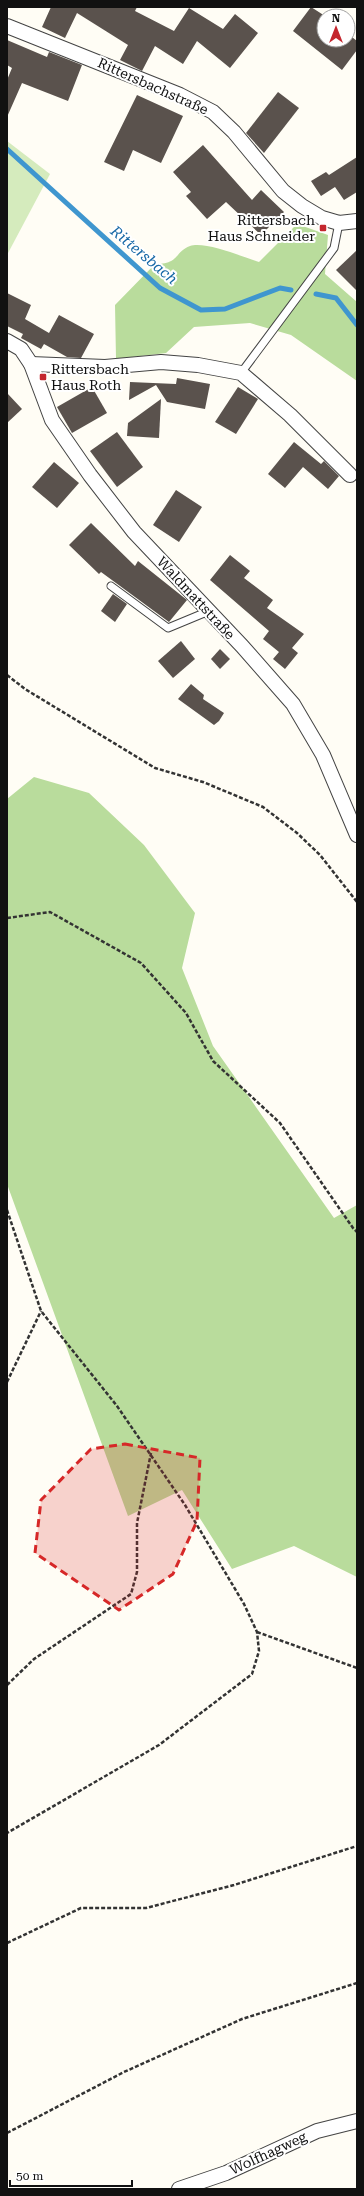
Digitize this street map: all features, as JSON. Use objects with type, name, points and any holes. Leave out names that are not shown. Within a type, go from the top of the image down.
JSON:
[{"type":"street","name":"Rittersbachstraße","points":[[7,26],[180,95],[213,112],[234,132],[283,192],[322,218],[339,223],[357,221]]},
{"type":"street","name":"Waldmattstraße","points":[[7,341],[21,349],[31,364],[52,420],[90,475],[134,532],[209,611],[293,704],[324,755],[357,835]]},
{"type":"street","points":[[31,364],[105,367],[161,362],[198,364],[241,373],[290,415],[350,476]]},
{"type":"street","name":"Wolfhagweg","points":[[179,2189],[226,2173],[317,2131],[357,2121]]},
{"type":"lane","points":[[241,373],[334,248],[339,223]]},
{"type":"lane","points":[[111,586],[168,628],[209,611]]},
{"type":"path","points":[[7,675],[38,697],[155,768],[203,782],[263,807],[297,833],[320,855],[357,902]]},
{"type":"path","points":[[7,918],[50,912],[141,963],[186,1012],[213,1061],[280,1123],[357,1232]]},
{"type":"path","points":[[7,1210],[41,1312],[117,1406],[151,1452],[244,1604],[257,1632],[259,1650],[252,1674],[159,1745],[7,1833]]},
{"type":"path","points":[[7,1382],[41,1312]]},
{"type":"path","points":[[7,1685],[34,1659],[131,1594],[137,1572],[137,1523],[151,1452]]},
{"type":"path","points":[[257,1632],[357,1668]]},
{"type":"path","points":[[7,1943],[81,1908],[146,1908],[234,1885],[357,1846]]},
{"type":"path","points":[[7,2133],[124,2072],[242,2019],[357,1983]]},
{"type":"highlighted area","points":[[125,1444],[200,1458],[197,1521],[173,1574],[119,1610],[35,1553],[41,1500],[91,1449]]},
{"type":"green space","points":[[7,141],[50,174],[7,255]]},
{"type":"green space","points":[[297,224],[328,235],[325,274],[357,302],[357,381],[291,335],[250,323],[194,327],[166,353],[116,359],[115,305],[155,264],[169,262],[185,248],[197,245],[234,253],[259,262]]},
{"type":"green space","points":[[34,777],[89,793],[144,845],[195,913],[182,968],[213,1046],[334,1218],[357,1205],[357,1577],[294,1546],[232,1569],[182,1490],[128,1516],[7,1184],[7,799]]},
{"type":"building","points":[[51,7],[137,7],[135,11],[174,31],[189,8],[223,29],[235,14],[258,33],[230,68],[197,41],[183,64],[155,46],[142,71],[120,60],[128,45],[77,13],[65,38],[42,27]]},
{"type":"building","points":[[311,7],[316,10],[316,48],[356,48],[356,40],[357,50],[342,70],[293,31]]},
{"type":"building","points":[[7,40],[47,57],[49,52],[82,65],[68,101],[22,83],[7,117],[7,80],[12,68],[7,65]]},
{"type":"building","points":[[278,92],[299,108],[264,153],[246,133]]},
{"type":"building","points":[[137,95],[183,116],[161,163],[133,150],[124,171],[104,162]]},
{"type":"building","points":[[203,145],[252,200],[261,190],[284,212],[261,235],[226,202],[207,219],[186,196],[191,192],[173,172]]},
{"type":"building","points":[[357,157],[357,192],[344,200],[335,187],[321,196],[311,181],[326,172],[329,175]]},
{"type":"building","points":[[357,250],[357,291],[336,270]]},
{"type":"building","points":[[7,293],[31,305],[25,319],[49,333],[59,315],[94,334],[81,358],[67,357],[44,344],[41,349],[21,338],[23,334],[7,326]]},
{"type":"building","points":[[177,378],[210,384],[205,409],[167,402],[156,385],[129,400],[130,382],[176,384]]},
{"type":"building","points":[[92,387],[107,413],[72,433],[57,407]]},
{"type":"building","points":[[238,387],[258,399],[236,434],[215,422]]},
{"type":"building","points":[[7,393],[22,409],[7,423]]},
{"type":"building","points":[[161,399],[159,438],[127,436],[128,423]]},
{"type":"building","points":[[117,432],[143,467],[117,487],[90,451]]},
{"type":"building","points":[[294,442],[321,464],[324,461],[339,476],[328,489],[303,467],[285,488],[268,474]]},
{"type":"building","points":[[54,462],[79,483],[57,508],[32,487]]},
{"type":"building","points":[[176,490],[202,507],[179,542],[153,525]]},
{"type":"building","points":[[91,523],[135,566],[138,561],[187,600],[169,622],[101,572],[99,574],[69,545]]},
{"type":"building","points":[[230,555],[250,571],[244,578],[273,600],[267,608],[304,634],[292,648],[298,653],[285,669],[273,659],[279,652],[263,639],[269,631],[210,580]]},
{"type":"building","points":[[113,594],[127,604],[115,622],[101,611]]},
{"type":"building","points":[[181,641],[195,659],[173,678],[158,661]]},
{"type":"building","points":[[220,649],[230,659],[220,669],[211,659]]},
{"type":"building","points":[[191,684],[204,695],[203,699],[224,713],[219,721],[214,725],[178,699]]},
{"type":"waterway","name":"Rittersbach","points":[[7,149],[160,288],[201,310],[225,309],[280,288],[291,290]]},
{"type":"waterway","points":[[316,294],[336,298],[357,325]]},
{"type":"place","name":"Rittersbach Haus Schneider","points":[[323,228]]},
{"type":"place","name":"Rittersbach Haus Roth","points":[[43,377]]}]
